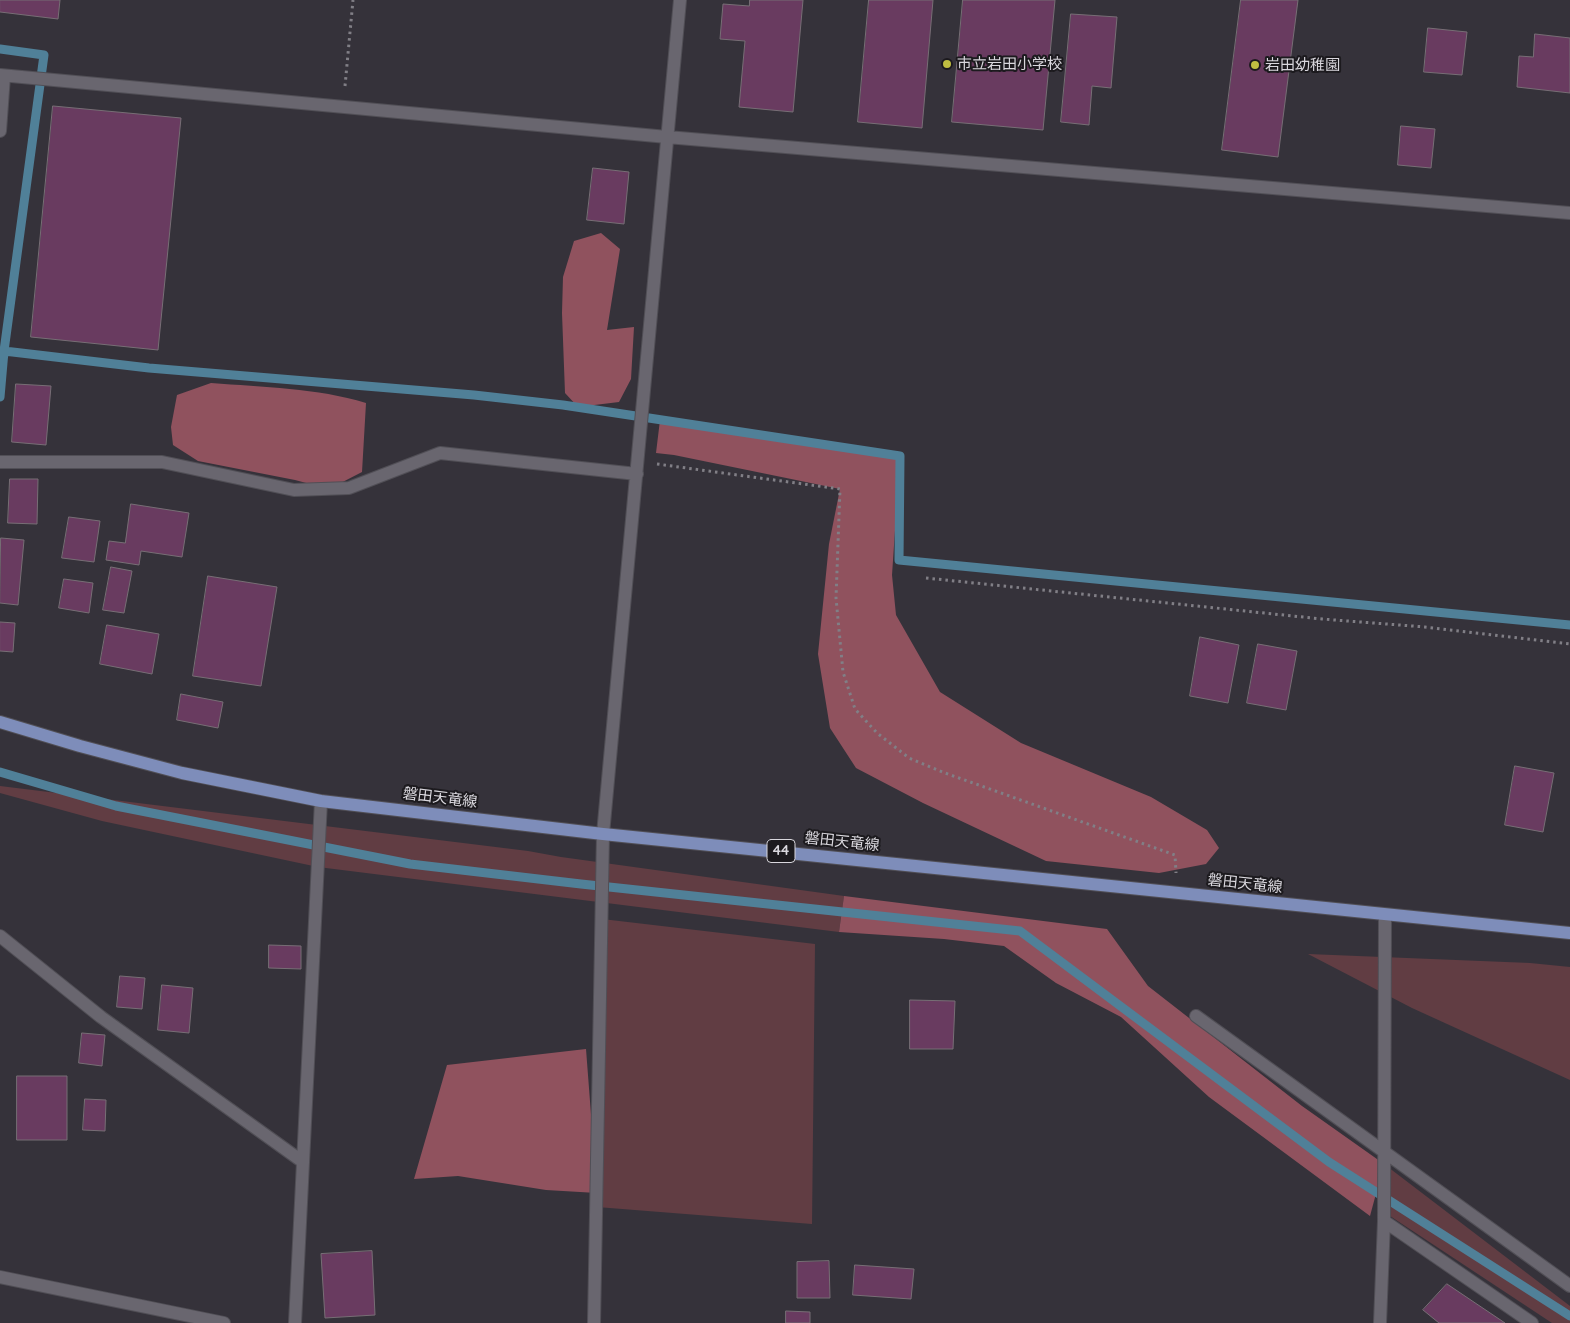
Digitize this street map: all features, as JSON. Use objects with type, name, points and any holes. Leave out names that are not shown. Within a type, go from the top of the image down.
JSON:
[{"type":"main road","name":"磐田天竜線","points":[[0,722],[80,746],[182,773],[321,801],[603,834],[1570,933]]},
{"type":"street","points":[[594,1323],[603,834],[680,0]]},
{"type":"street","points":[[0,131],[2,76],[667,137],[1570,213]]},
{"type":"street","points":[[0,462],[162,462],[294,490],[349,488],[440,453],[638,468]]},
{"type":"street","points":[[295,1323],[321,801]]},
{"type":"street","points":[[1380,1323],[1384,1221],[1386,915]]},
{"type":"street","points":[[0,936],[101,1017],[303,1162]]},
{"type":"street","points":[[1196,1016],[1570,1286]]},
{"type":"street","points":[[1384,1221],[1532,1323]]},
{"type":"street","points":[[0,1277],[224,1323]]},
{"type":"path","points":[[343,107],[353,0]]},
{"type":"path","points":[[638,468],[840,489],[836,598],[843,672],[855,709],[876,733],[909,758],[944,773],[1175,855],[1177,893]]},
{"type":"path","points":[[926,578],[1322,619],[1425,627],[1570,644]]},
{"type":"shaded area","points":[[601,233],[620,249],[607,330],[634,327],[631,379],[619,402],[578,407],[565,393],[562,313],[563,277],[574,241]]},
{"type":"shaded area","points":[[211,383],[309,391],[366,403],[362,472],[329,489],[295,480],[198,461],[173,445],[171,427],[177,395]]},
{"type":"shaded area","points":[[660,420],[900,456],[892,575],[896,615],[940,692],[1021,743],[1151,797],[1207,830],[1219,848],[1206,864],[1159,873],[1046,861],[923,803],[856,768],[830,728],[818,654],[829,544],[840,489],[656,453]]},
{"type":"shaded area","points":[[0,786],[528,851],[844,896],[839,932],[318,867],[102,821],[0,793]]},
{"type":"shaded area","points":[[844,896],[1107,929],[1148,986],[1302,1106],[1384,1164],[1370,1216],[1209,1097],[1121,1017],[1056,983],[1004,946],[944,939],[839,932]]},
{"type":"shaded area","points":[[602,919],[815,944],[812,1224],[597,1207]]},
{"type":"shaded area","points":[[1308,954],[1530,963],[1570,967],[1570,1080],[1412,1008]]},
{"type":"shaded area","points":[[586,1049],[597,1193],[546,1190],[458,1176],[414,1179],[447,1065]]},
{"type":"shaded area","points":[[1384,1164],[1570,1306],[1570,1323],[1552,1323],[1384,1212]]},
{"type":"building","points":[[0,0],[60,0],[58,19],[0,12]]},
{"type":"building","points":[[750,0],[803,0],[793,112],[739,107],[745,41],[720,39],[723,4],[749,6]]},
{"type":"building","points":[[869,0],[933,0],[922,128],[858,122]]},
{"type":"building","points":[[963,0],[1055,0],[1043,130],[952,122]]},
{"type":"building","points":[[1241,0],[1298,0],[1278,157],[1222,150]]},
{"type":"building","points":[[1071,14],[1117,17],[1111,88],[1092,86],[1089,125],[1061,122]]},
{"type":"building","points":[[1428,28],[1467,32],[1462,75],[1424,72]]},
{"type":"building","points":[[1535,34],[1570,38],[1570,93],[1517,87],[1519,56],[1533,57]]},
{"type":"building","points":[[53,106],[181,118],[158,350],[31,337]]},
{"type":"building","points":[[1401,126],[1435,129],[1431,168],[1398,165]]},
{"type":"building","points":[[593,168],[629,172],[624,224],[587,220]]},
{"type":"building","points":[[16,384],[51,386],[46,445],[12,442]]},
{"type":"building","points":[[10,479],[38,479],[37,524],[8,523]]},
{"type":"building","points":[[131,504],[189,513],[182,557],[141,551],[139,565],[106,560],[109,541],[125,543]]},
{"type":"building","points":[[69,517],[100,521],[94,562],[62,558]]},
{"type":"building","points":[[1,538],[24,540],[18,605],[0,603]]},
{"type":"building","points":[[111,567],[132,571],[124,613],[103,610]]},
{"type":"building","points":[[208,576],[277,587],[261,686],[193,676]]},
{"type":"building","points":[[64,579],[93,583],[89,613],[59,608]]},
{"type":"building","points":[[0,622],[15,623],[13,652],[0,651]]},
{"type":"building","points":[[107,625],[159,634],[152,674],[100,664]]},
{"type":"building","points":[[1200,637],[1239,645],[1228,703],[1190,696]]},
{"type":"building","points":[[1258,644],[1297,651],[1286,710],[1247,703]]},
{"type":"building","points":[[181,694],[223,702],[218,728],[177,720]]},
{"type":"building","points":[[1515,766],[1554,773],[1543,832],[1505,825]]},
{"type":"building","points":[[269,945],[301,946],[301,969],[269,968]]},
{"type":"building","points":[[120,976],[145,978],[142,1009],[117,1007]]},
{"type":"building","points":[[162,985],[193,988],[189,1033],[158,1030]]},
{"type":"building","points":[[910,1000],[955,1001],[953,1049],[910,1049]]},
{"type":"building","points":[[82,1033],[105,1035],[102,1066],[79,1063]]},
{"type":"building","points":[[17,1076],[67,1076],[67,1140],[17,1140]]},
{"type":"building","points":[[85,1099],[106,1100],[105,1131],[83,1130]]},
{"type":"building","points":[[372,1251],[375,1315],[325,1318],[321,1254]]},
{"type":"building","points":[[829,1261],[830,1298],[797,1298],[797,1262]]},
{"type":"building","points":[[855,1265],[914,1269],[911,1299],[853,1295]]},
{"type":"building","points":[[1447,1284],[1505,1323],[1439,1323],[1423,1310]]},
{"type":"building","points":[[786,1311],[810,1312],[810,1323],[786,1323]]},
{"type":"waterway","points":[[0,49],[44,55],[4,351],[0,397]]},
{"type":"waterway","points":[[4,351],[149,368],[474,395],[563,405],[900,456],[899,560],[1570,625]]},
{"type":"waterway","points":[[0,772],[116,806],[410,864],[1020,931],[1329,1162],[1570,1316]]},
{"type":"place","name":"市立岩田小学校","points":[[947,64]]},
{"type":"place","name":"岩田幼稚園","points":[[1255,65]]}]
